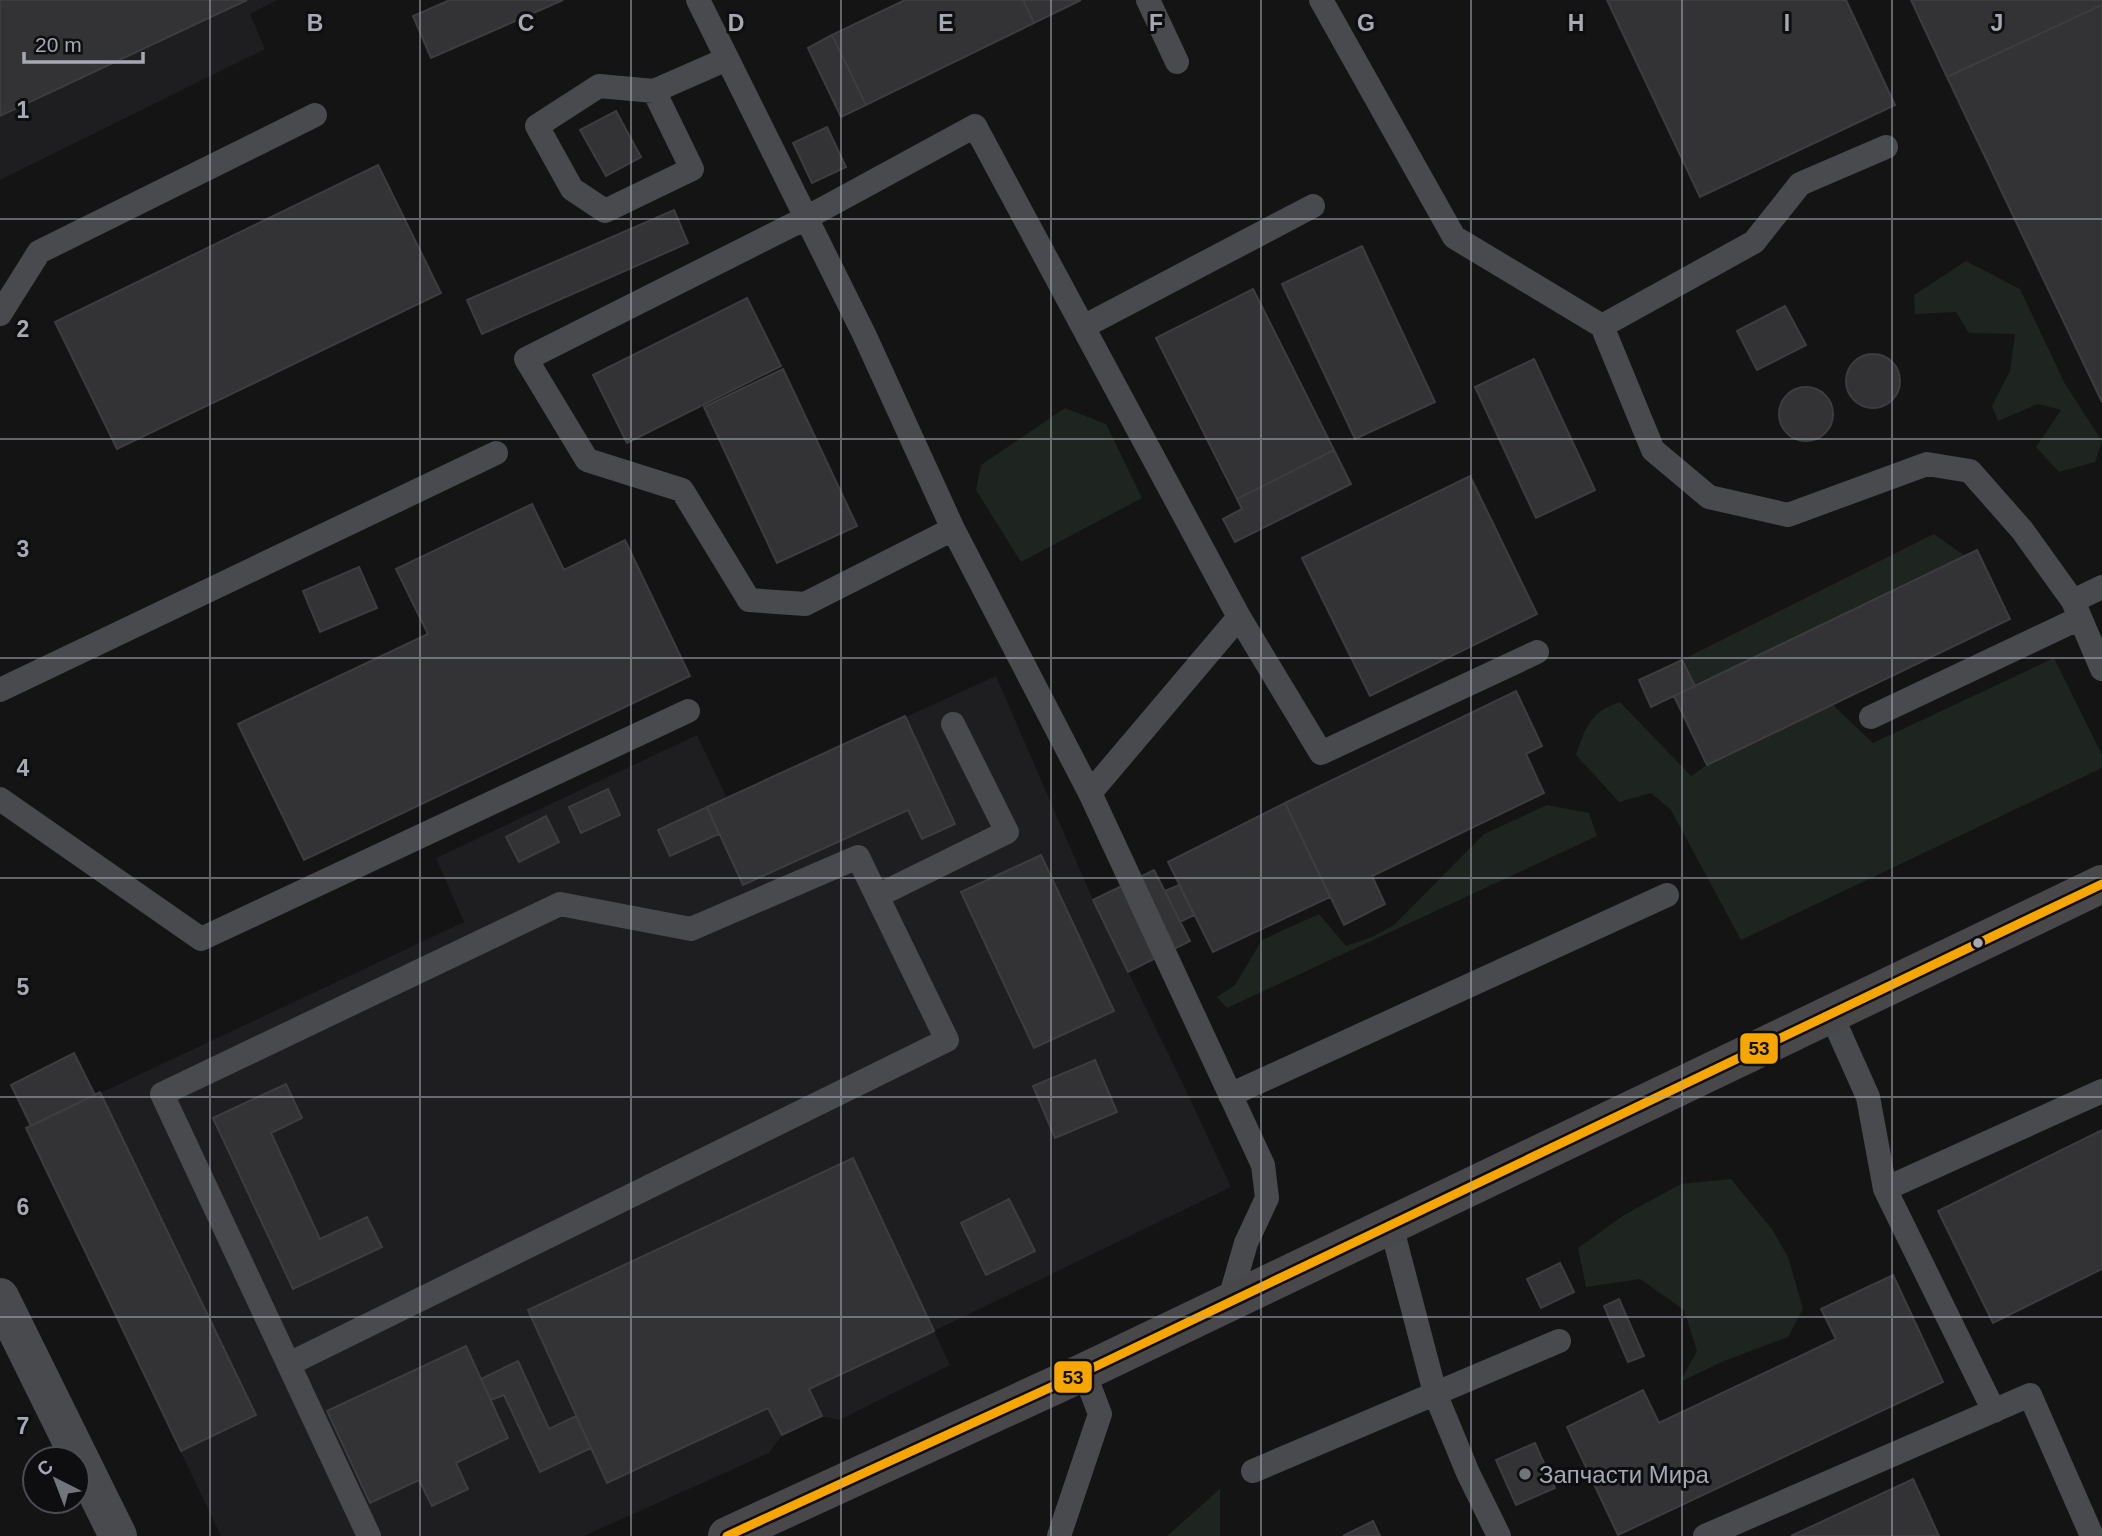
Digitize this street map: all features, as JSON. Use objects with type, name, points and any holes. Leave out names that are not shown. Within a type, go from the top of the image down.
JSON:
[{"type":"main road","points":[[727,1536],[1084,1372],[2102,884]]},
{"type":"street","points":[[0,1297],[118,1536]]},
{"type":"lane","points":[[698,0],[864,334],[953,529],[1090,793],[1263,1165],[1267,1198],[1246,1243],[1229,1303]]},
{"type":"lane","points":[[1148,0],[1177,62]]},
{"type":"lane","points":[[1321,0],[1454,237],[1602,326],[1653,450],[1710,498],[1788,515],[1927,464],[1970,471],[2022,530],[2077,609],[2102,669]]},
{"type":"lane","points":[[654,91],[692,169],[606,211],[572,189],[537,126],[599,86],[654,91],[727,59]]},
{"type":"lane","points":[[0,314],[39,252],[314,116]]},
{"type":"lane","points":[[953,529],[805,604],[749,600],[682,490],[587,460],[526,359],[806,218],[975,126],[1239,617],[1321,753],[1538,652]]},
{"type":"lane","points":[[1602,326],[1754,242],[1800,184],[1886,146]]},
{"type":"lane","points":[[1083,327],[1313,206]]},
{"type":"lane","points":[[0,690],[496,453]]},
{"type":"lane","points":[[1871,718],[2077,609],[2102,587]]},
{"type":"lane","points":[[1090,793],[1239,617]]},
{"type":"lane","points":[[0,799],[201,939],[688,710]]},
{"type":"lane","points":[[877,896],[1007,832],[953,724]]},
{"type":"lane","points":[[289,1364],[947,1040],[858,857],[691,929],[560,904],[162,1094],[369,1536]]},
{"type":"lane","points":[[1230,1095],[1667,895]]},
{"type":"lane","points":[[1831,1014],[1868,1097],[1885,1189],[1994,1411]]},
{"type":"lane","points":[[1885,1189],[2102,1091]]},
{"type":"lane","points":[[1391,1225],[1435,1393],[1468,1473],[1499,1536]]},
{"type":"lane","points":[[1253,1471],[1559,1341]]},
{"type":"lane","points":[[1059,1536],[1100,1414],[1084,1372]]},
{"type":"lane","points":[[1705,1536],[2030,1395],[2092,1536]]},
{"type":"shaded area","points":[[0,0],[277,0],[250,14],[265,49],[0,180]]},
{"type":"shaded area","points":[[1966,261],[2020,289],[2065,384],[2102,441],[2095,462],[2059,472],[2036,447],[2061,410],[2038,404],[1998,421],[1992,406],[2010,371],[2015,334],[1969,333],[1956,312],[1915,314],[1914,295]]},
{"type":"shaded area","points":[[1065,408],[1106,424],[1142,498],[1021,562],[976,490],[981,465]]},
{"type":"shaded area","points":[[1934,534],[1965,556],[1695,686],[1682,660]]},
{"type":"shaded area","points":[[2054,658],[2102,755],[2102,768],[1741,940],[1671,810],[1651,793],[1619,802],[1576,755],[1590,722],[1602,710],[1620,702],[1691,776],[1707,765],[1832,704],[1873,743]]},
{"type":"shaded area","points":[[996,676],[1093,900],[1231,1187],[934,1331],[950,1365],[839,1420],[821,1416],[782,1435],[769,1453],[584,1536],[221,1536],[26,1128],[464,922],[436,858],[697,735],[727,798]]},
{"type":"shaded area","points":[[1547,805],[1589,813],[1597,836],[1227,1008],[1217,997],[1235,985],[1262,940],[1319,914],[1346,946],[1372,937],[1394,925],[1484,834]]},
{"type":"shaded area","points":[[1731,1179],[1772,1229],[1788,1257],[1803,1309],[1788,1337],[1724,1361],[1680,1382],[1697,1351],[1684,1310],[1640,1279],[1586,1287],[1578,1248],[1624,1215],[1681,1184]]},
{"type":"shaded area","points":[[1220,1489],[1220,1536],[1167,1536]]},
{"type":"building","points":[[0,0],[247,0],[0,116]]},
{"type":"building","points":[[450,0],[563,0],[431,58],[413,16]]},
{"type":"building","points":[[905,0],[1023,0],[1034,23],[866,105],[832,35]]},
{"type":"building","points":[[1023,0],[1081,0],[1034,23]]},
{"type":"building","points":[[1607,0],[1846,0],[1895,105],[1700,197]]},
{"type":"building","points":[[1911,0],[2102,0],[2102,5],[1947,77]]},
{"type":"building","points":[[2102,5],[2102,402],[1947,77]]},
{"type":"building","points":[[832,35],[866,105],[841,117],[808,48]]},
{"type":"building","points":[[616,111],[641,157],[606,176],[580,130]]},
{"type":"building","points":[[827,127],[846,167],[812,183],[793,143]]},
{"type":"building","points":[[378,165],[441,293],[117,449],[55,322]]},
{"type":"building","points":[[674,210],[688,243],[482,334],[467,300]]},
{"type":"building","points":[[1362,246],[1435,402],[1355,439],[1282,284]]},
{"type":"building","points":[[1253,289],[1334,450],[1237,499],[1156,338]]},
{"type":"building","points":[[747,298],[781,366],[627,443],[593,375]]},
{"type":"building","points":[[1785,306],[1806,345],[1757,370],[1737,331]]},
{"type":"building","points":[[1873,354],[1892,362],[1900,381],[1892,400],[1873,408],[1854,400],[1846,381],[1854,362]]},
{"type":"building","points":[[1534,359],[1595,490],[1536,518],[1475,387]]},
{"type":"building","points":[[783,369],[857,526],[777,563],[704,407]]},
{"type":"building","points":[[1806,387],[1825,395],[1833,414],[1825,433],[1806,441],[1787,433],[1779,414],[1787,395]]},
{"type":"building","points":[[1334,450],[1351,484],[1235,542],[1223,519],[1242,509],[1237,499]]},
{"type":"building","points":[[1470,476],[1537,614],[1370,696],[1302,558]]},
{"type":"building","points":[[532,504],[564,570],[625,540],[690,676],[304,860],[238,724],[428,634],[396,569]]},
{"type":"building","points":[[1977,550],[2010,619],[1707,765],[1674,696]]},
{"type":"building","points":[[359,567],[377,608],[320,632],[303,591]]},
{"type":"building","points":[[1682,660],[1695,686],[1651,707],[1639,680]]},
{"type":"building","points":[[1516,691],[1542,746],[1526,754],[1544,793],[1372,876],[1385,904],[1344,925],[1285,803]]},
{"type":"building","points":[[905,716],[955,824],[922,839],[908,810],[743,885],[707,807]]},
{"type":"building","points":[[608,789],[620,815],[581,833],[569,807]]},
{"type":"building","points":[[1285,803],[1330,897],[1213,952],[1168,862]]},
{"type":"building","points":[[707,807],[719,834],[670,856],[658,830]]},
{"type":"building","points":[[546,816],[559,842],[519,862],[506,837]]},
{"type":"building","points":[[1041,855],[1114,1011],[1034,1048],[961,892]]},
{"type":"building","points":[[1154,870],[1190,941],[1128,972],[1093,900]]},
{"type":"building","points":[[1179,885],[1194,915],[1180,922],[1165,891]]},
{"type":"building","points":[[74,1053],[95,1095],[31,1126],[11,1085]]},
{"type":"building","points":[[1095,1060],[1117,1112],[1055,1138],[1033,1086]]},
{"type":"building","points":[[286,1084],[302,1118],[271,1133],[320,1239],[367,1217],[382,1247],[293,1289],[213,1118]]},
{"type":"building","points":[[100,1092],[256,1415],[181,1451],[26,1128]]},
{"type":"building","points":[[2102,1130],[2102,1269],[1993,1323],[1938,1211]]},
{"type":"building","points":[[853,1158],[934,1331],[809,1389],[822,1416],[782,1435],[768,1408],[607,1483],[528,1310]]},
{"type":"building","points":[[1009,1199],[1035,1251],[986,1275],[961,1223]]},
{"type":"building","points":[[1560,1263],[1574,1292],[1541,1308],[1527,1279]]},
{"type":"building","points":[[1893,1275],[1943,1382],[1618,1535],[1567,1427],[1643,1390],[1659,1423],[1836,1339],[1821,1309]]},
{"type":"building","points":[[1619,1299],[1644,1356],[1628,1362],[1604,1306]]},
{"type":"building","points":[[466,1346],[508,1438],[456,1463],[468,1489],[432,1506],[419,1480],[370,1503],[327,1411]]},
{"type":"building","points":[[518,1361],[549,1429],[576,1416],[591,1448],[540,1472],[504,1395],[491,1400],[481,1379]]},
{"type":"building","name":"Запчасти Мира","points":[[1535,1443],[1555,1488],[1516,1505],[1496,1460]]},
{"type":"building","points":[[1913,1479],[1939,1536],[1791,1536]]},
{"type":"building","points":[[1373,1521],[1380,1536],[1343,1536]]},
{"type":"transit line","name":"53","points":[[727,1536],[1084,1372],[2102,884]]},
{"type":"place","name":"Запчасти Мира","points":[[1525,1474]]}]
